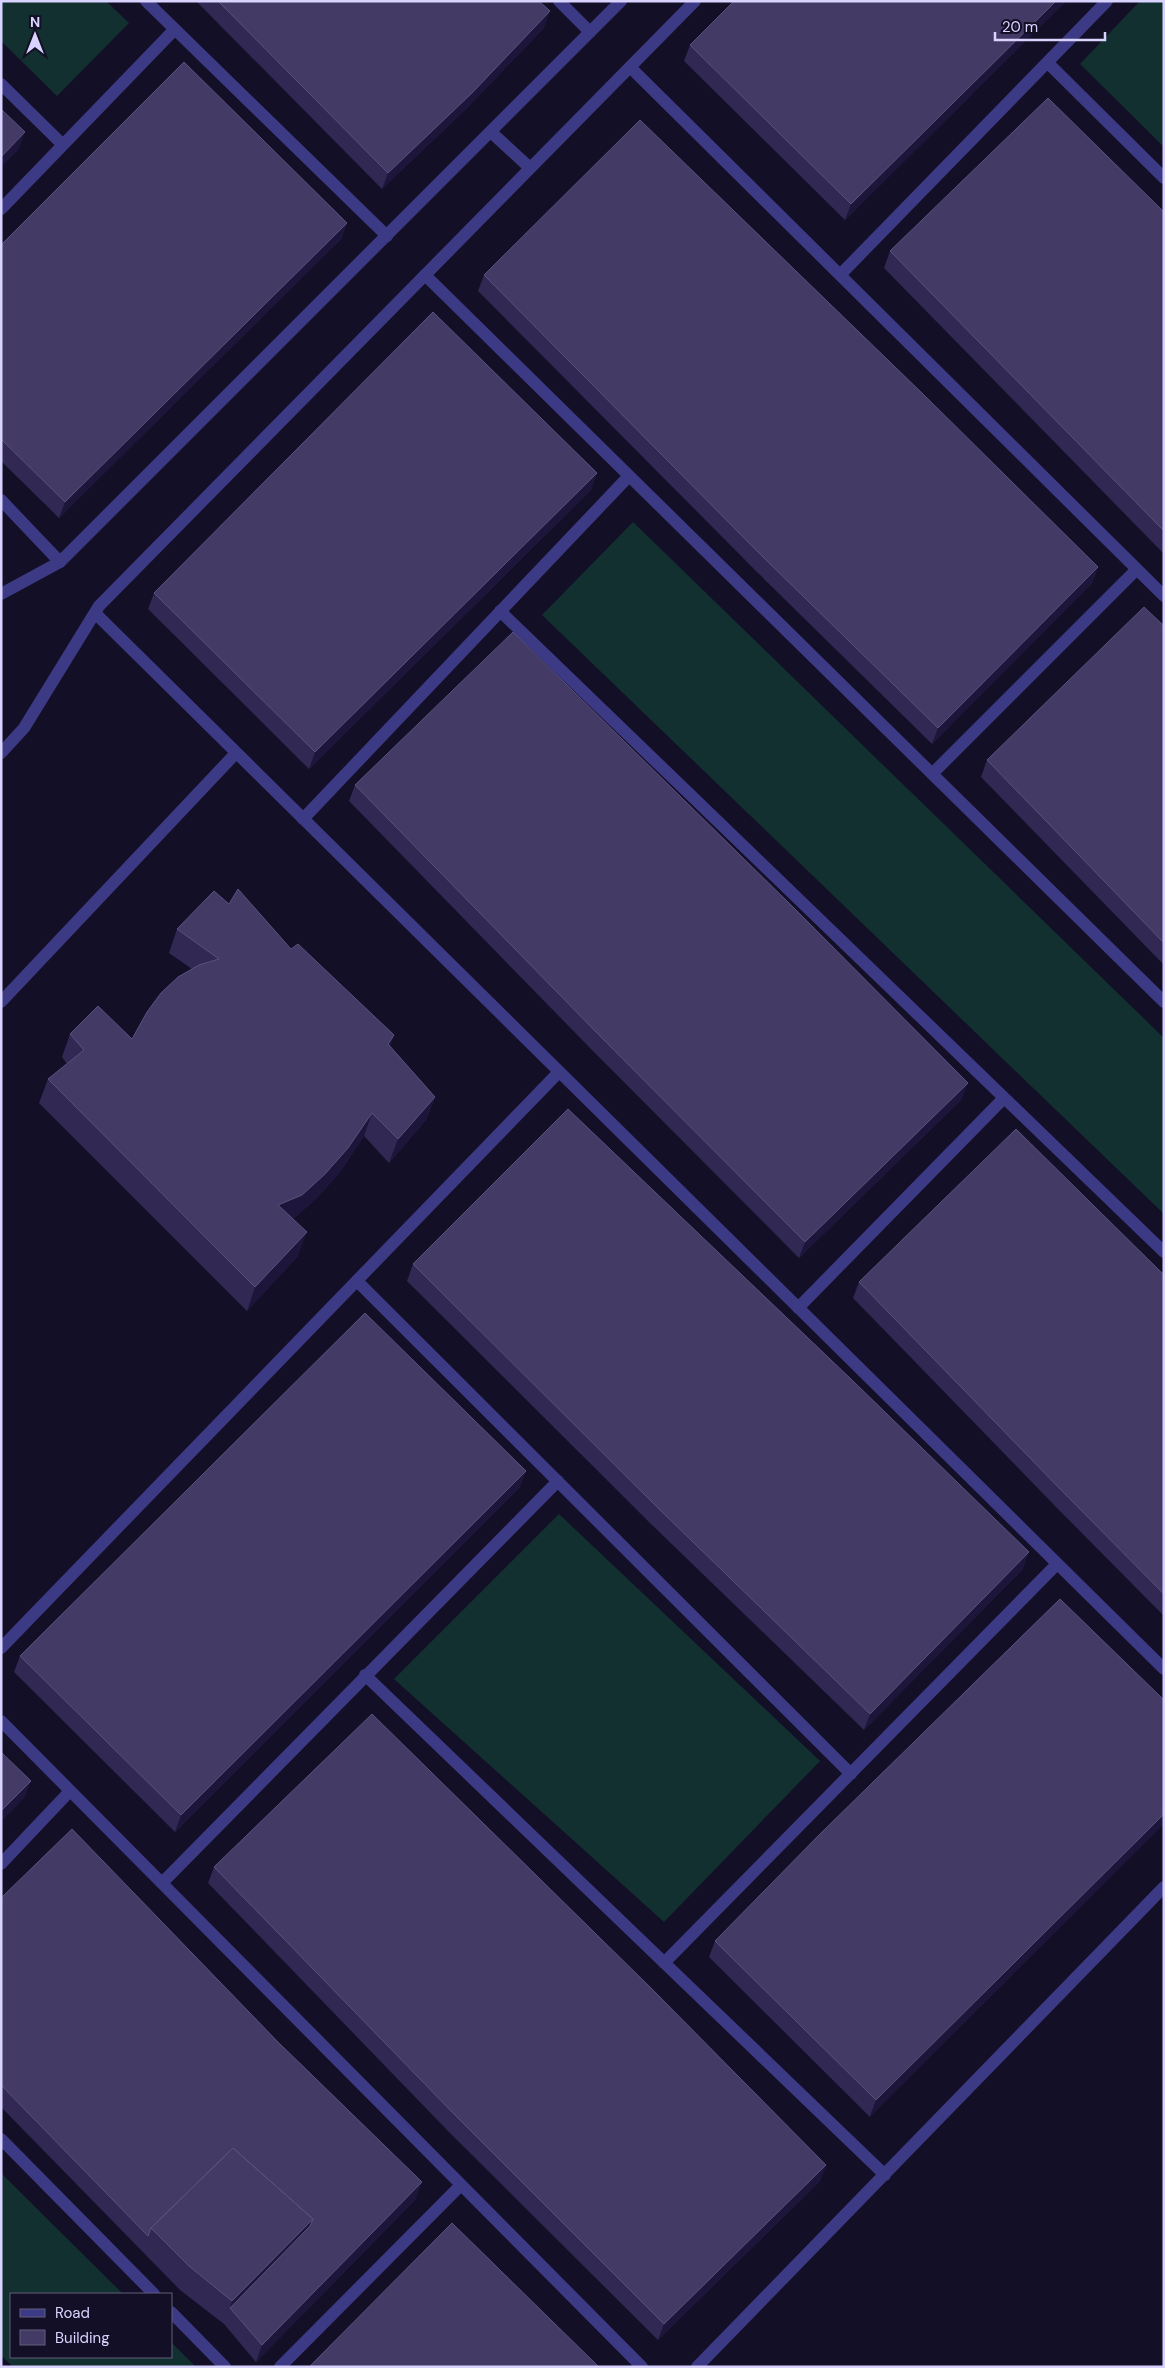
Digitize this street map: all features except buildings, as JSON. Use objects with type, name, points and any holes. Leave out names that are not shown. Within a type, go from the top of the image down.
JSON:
[{"type":"street","points":[[146,1],[387,236]]},
{"type":"street","points":[[559,1],[590,32]]},
{"type":"street","points":[[1,594],[60,562],[620,1]]},
{"type":"street","points":[[1,753],[24,728],[99,606],[695,1]]},
{"type":"street","points":[[840,276],[1107,1]]},
{"type":"street","points":[[1,209],[175,29]]},
{"type":"street","points":[[1048,63],[1164,178]]},
{"type":"street","points":[[630,68],[1164,596]]},
{"type":"street","points":[[1,84],[63,145]]},
{"type":"street","points":[[491,132],[530,168]]},
{"type":"street","points":[[425,275],[1164,1002]]},
{"type":"street","points":[[303,819],[628,476]]},
{"type":"street","points":[[1,500],[60,562]]},
{"type":"street","points":[[932,774],[1136,569]]},
{"type":"street","points":[[500,611],[1164,1252]]},
{"type":"street","points":[[95,613],[1164,1669]]},
{"type":"street","points":[[1,1002],[236,753]]},
{"type":"street","points":[[1,1648],[559,1072]]},
{"type":"street","points":[[798,1308],[1004,1098]]},
{"type":"street","points":[[357,1281],[851,1774]]},
{"type":"street","points":[[162,1883],[558,1481]]},
{"type":"street","points":[[664,1963],[1057,1564]]},
{"type":"street","points":[[365,1675],[885,2175]]},
{"type":"street","points":[[1,1721],[642,2367]]},
{"type":"street","points":[[1,1864],[70,1791]]},
{"type":"street","points":[[697,2367],[1164,1887]]},
{"type":"street","points":[[1,2139],[153,2293]]},
{"type":"street","points":[[280,2367],[461,2185]]},
{"type":"street","points":[[172,2313],[225,2367]]},
{"type":"green space","points":[[1,1],[106,1],[129,23],[57,96],[1,41]]},
{"type":"green space","points":[[1140,1],[1164,1],[1164,147],[1080,64]]},
{"type":"green space","points":[[633,522],[1164,1038],[1164,1214],[542,615]]},
{"type":"green space","points":[[559,1514],[820,1761],[664,1922],[394,1679]]},
{"type":"green space","points":[[1,2173],[122,2293],[10,2293],[10,2358],[172,2358],[172,2343],[196,2367],[13,2367],[1,2355]]}]
